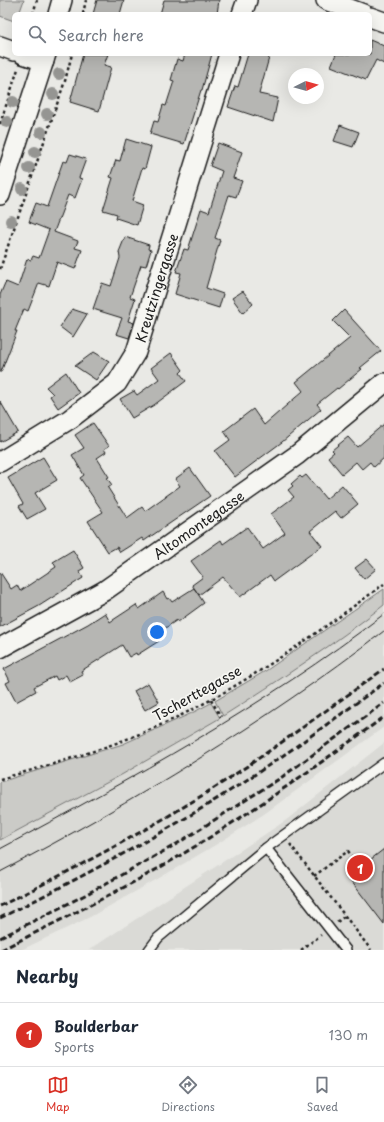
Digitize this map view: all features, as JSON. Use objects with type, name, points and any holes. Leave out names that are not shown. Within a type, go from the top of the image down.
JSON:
[{"type":"street","points":[[59,12],[62,0]]},
{"type":"street","points":[[243,12],[247,0]]},
{"type":"street","points":[[326,0],[358,12]]},
{"type":"street","points":[[372,18],[384,22]]},
{"type":"street","points":[[0,46],[12,53]]},
{"type":"street","name":"Kreutzingergasse","points":[[0,462],[70,419],[117,384],[136,352],[228,56]]},
{"type":"street","points":[[0,195],[45,57],[19,57]]},
{"type":"street","name":"Altomontegasse","points":[[0,648],[104,591],[297,455],[384,383]]},
{"type":"lane","points":[[149,950],[158,938],[266,848],[384,763]]},
{"type":"lane","points":[[266,848],[346,950]]},
{"type":"path","points":[[34,12],[37,0]]},
{"type":"path","points":[[83,12],[86,0]]},
{"type":"path","points":[[0,269],[65,81],[71,56]]},
{"type":"path","points":[[0,124],[19,57]]},
{"type":"path","name":"Tscherttegasse","points":[[0,779],[122,741],[159,726],[211,700],[307,639],[384,584]]},
{"type":"path","points":[[211,700],[221,717]]},
{"type":"path","points":[[284,836],[371,950]]},
{"type":"path","points":[[314,876],[348,851],[360,868]]},
{"type":"shaded area","points":[[0,0],[24,0],[20,12],[12,12],[12,20],[0,16]]},
{"type":"shaded area","points":[[384,589],[384,605],[305,662],[223,716],[215,701],[267,670]]},
{"type":"shaded area","points":[[384,605],[384,727],[264,814],[161,877],[90,917],[21,950],[0,950],[0,840],[123,774],[220,718],[326,647]]},
{"type":"shaded area","points":[[211,703],[220,718],[123,774],[0,840],[0,782],[123,744]]},
{"type":"shaded area","points":[[384,743],[384,950],[89,950],[285,821]]},
{"type":"building","points":[[97,0],[124,0],[121,12],[94,12]]},
{"type":"building","points":[[164,0],[219,0],[217,12],[161,12]]},
{"type":"building","points":[[372,41],[384,46],[384,64],[376,60],[366,80],[331,66],[335,56],[372,56]]},
{"type":"building","points":[[82,56],[107,56],[104,65],[111,67],[99,111],[70,102]]},
{"type":"building","points":[[184,56],[211,56],[184,144],[150,134],[154,121],[158,122],[163,105],[166,106],[174,81],[171,80],[177,59],[183,61]]},
{"type":"building","points":[[247,56],[269,56],[259,94],[278,98],[273,122],[228,107],[235,86],[238,87]]},
{"type":"building","points":[[340,125],[359,132],[353,147],[334,141]]},
{"type":"building","points":[[126,139],[151,147],[145,169],[142,168],[132,201],[143,205],[137,225],[116,218],[117,214],[103,210],[113,178],[110,177],[116,160],[120,161]]},
{"type":"building","points":[[218,143],[242,152],[233,178],[242,181],[236,197],[229,195],[215,238],[220,240],[206,288],[223,294],[219,308],[175,294],[181,273],[176,272],[184,249],[188,250],[201,209],[209,212],[222,171],[210,166]]},
{"type":"building","points":[[70,154],[86,159],[79,178],[82,179],[75,198],[68,195],[54,232],[78,241],[75,248],[82,250],[75,269],[57,262],[49,286],[39,283],[28,311],[24,309],[15,331],[17,331],[0,372],[0,295],[6,282],[18,287],[27,259],[31,260],[33,256],[39,258],[49,230],[29,222],[36,203],[47,207],[63,161],[67,162]]},
{"type":"building","points":[[125,237],[149,245],[148,249],[151,250],[146,266],[141,265],[130,297],[135,299],[128,321],[134,323],[129,338],[116,334],[122,318],[93,309],[102,283],[111,286],[120,258],[119,252]]},
{"type":"building","points":[[243,291],[253,304],[243,313],[232,298]]},
{"type":"building","points":[[72,309],[87,314],[73,337],[60,327]]},
{"type":"building","points":[[344,310],[381,351],[338,389],[337,388],[317,404],[321,409],[282,442],[235,477],[215,451],[230,440],[224,431],[253,409],[264,425],[303,391],[296,382],[350,338],[333,321]]},
{"type":"building","points":[[94,352],[109,361],[96,380],[75,366]]},
{"type":"building","points":[[171,353],[183,370],[180,373],[186,381],[154,405],[132,418],[120,399],[134,391],[137,395],[159,379],[151,368]]},
{"type":"building","points":[[66,372],[79,393],[58,408],[50,396],[53,394],[46,387]]},
{"type":"building","points":[[0,401],[18,432],[0,442]]},
{"type":"building","points":[[93,423],[109,446],[104,449],[106,452],[97,458],[109,477],[107,478],[112,485],[108,488],[127,518],[142,507],[145,511],[180,486],[175,479],[190,468],[210,496],[144,541],[142,538],[120,552],[117,547],[108,552],[88,521],[103,512],[80,478],[84,475],[72,455],[84,448],[75,435]]},
{"type":"building","points":[[384,424],[384,458],[374,467],[370,462],[362,469],[356,462],[342,474],[328,457],[334,452],[332,450],[348,437],[357,447]]},
{"type":"building","points":[[43,457],[57,480],[35,493],[45,509],[27,519],[19,506],[23,504],[8,478]]},
{"type":"building","points":[[306,475],[326,499],[342,485],[358,504],[341,518],[335,511],[310,531],[322,546],[274,581],[270,575],[240,597],[223,577],[199,595],[192,585],[203,577],[191,561],[221,540],[223,544],[247,527],[263,549],[285,533],[271,514],[294,497],[288,490],[293,486],[291,484],[300,476],[302,478]]},
{"type":"building","points":[[73,550],[84,568],[79,571],[83,578],[39,606],[0,627],[0,572],[11,589],[17,585],[20,591],[56,567],[53,562]]},
{"type":"building","points":[[367,559],[376,569],[364,579],[355,568]]},
{"type":"building","points":[[194,588],[204,603],[178,622],[177,620],[155,635],[159,641],[137,655],[136,653],[129,657],[122,645],[81,671],[83,675],[70,682],[66,675],[57,680],[55,676],[34,687],[36,691],[16,702],[6,683],[10,681],[4,669],[88,624],[105,613],[110,622],[136,605],[139,609],[163,592],[167,599],[169,598],[172,602]]},
{"type":"building","points":[[148,683],[159,702],[145,710],[134,691]]},
{"type":"building","points":[[384,849],[384,924],[348,877]]},
{"type":"tram line","points":[[0,849],[148,768],[245,710],[292,680],[384,614]]},
{"type":"tram line","points":[[0,872],[100,817],[197,760],[292,698],[384,631]]},
{"type":"railway","points":[[0,906],[92,859],[182,808],[258,759],[384,669]]},
{"type":"railway","points":[[0,918],[125,853],[216,800],[315,733],[384,683]]},
{"type":"railway","points":[[0,938],[85,895],[175,845],[282,777],[384,703]]},
{"type":"railway","points":[[1,950],[115,892],[181,855],[259,806],[384,717]]},
{"type":"place","name":"Boulderbar","points":[[360,868]]}]
